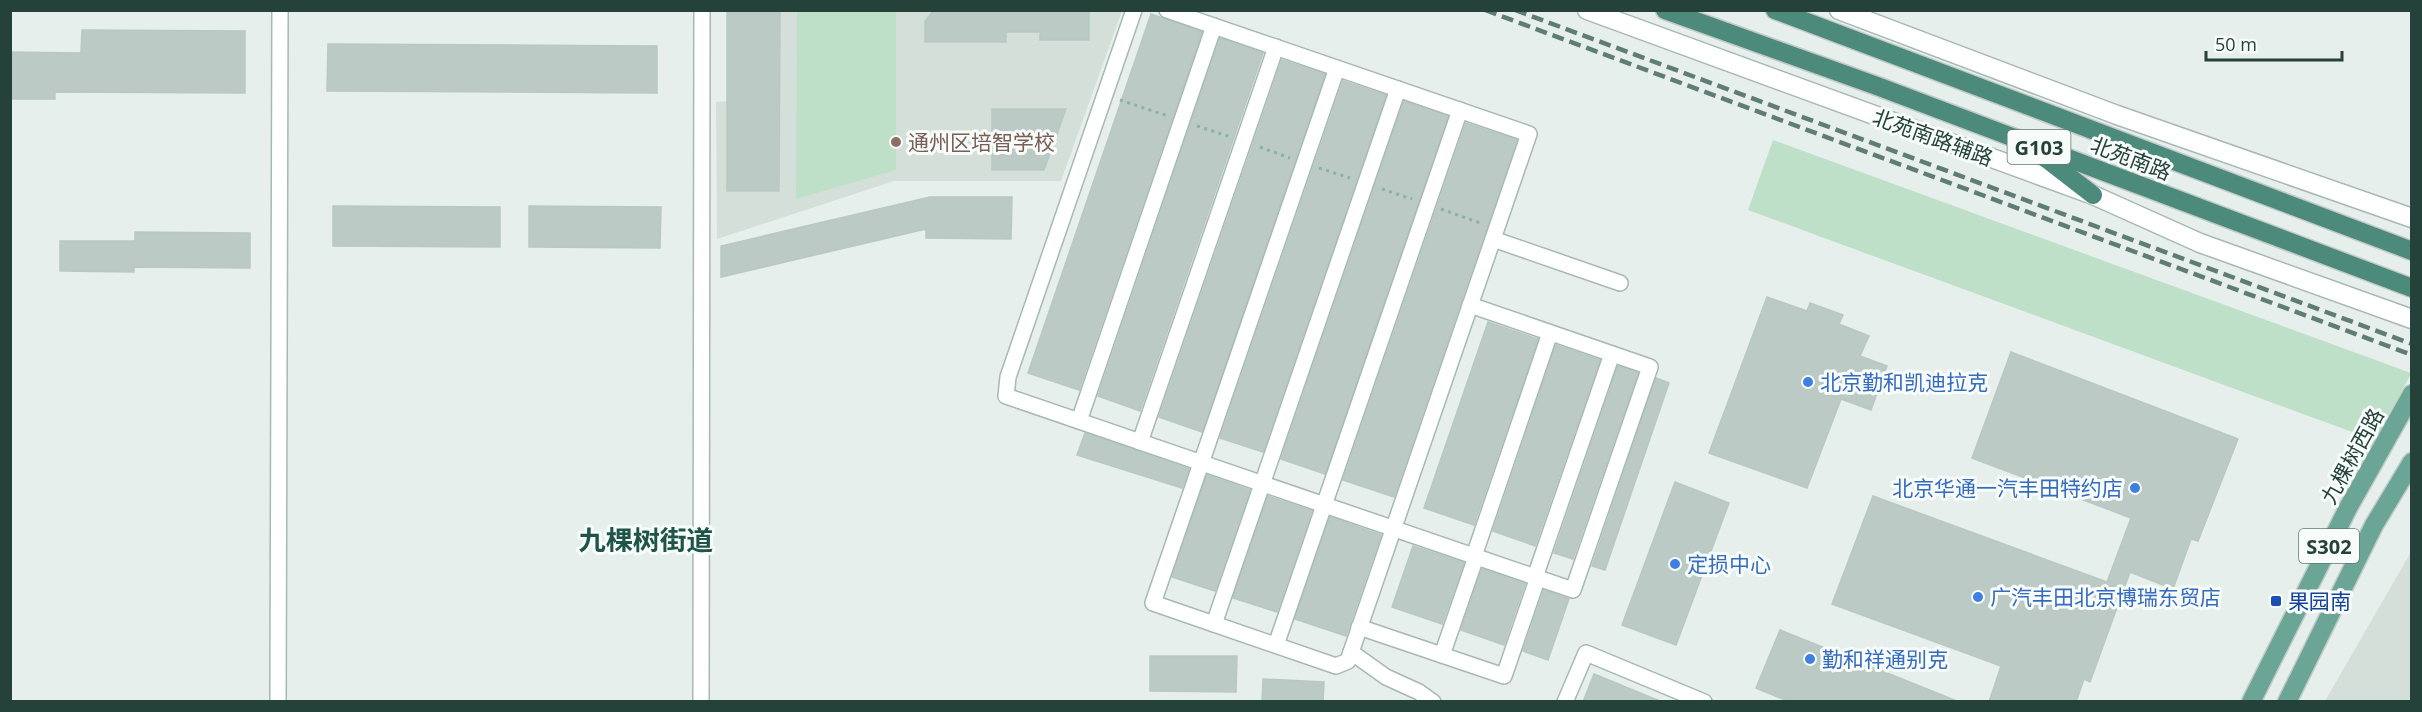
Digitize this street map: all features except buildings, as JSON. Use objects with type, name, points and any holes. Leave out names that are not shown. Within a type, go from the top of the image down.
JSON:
[{"type":"highway","name":"北苑南路","points":[[1665,10],[2025,142],[2412,288]]},
{"type":"highway","name":"北苑南路","points":[[1775,10],[2412,251]]},
{"type":"highway","points":[[2025,142],[2093,195]]},
{"type":"main road","name":"九棵树西路","points":[[2251,702],[2348,508],[2412,394]]},
{"type":"main road","name":"S302","points":[[2288,702],[2374,525],[2412,462]]},
{"type":"street","points":[[278,702],[280,10]]},
{"type":"street","points":[[701,702],[702,10]]},
{"type":"street","points":[[1134,10],[1008,377],[1006,396],[1573,590],[1650,367],[1470,305]]},
{"type":"street","points":[[1167,10],[1276,47],[1460,110],[1529,134],[1348,661],[1336,666],[1153,603],[1337,68]]},
{"type":"street","name":"北苑南路辅路","points":[[1587,10],[2093,195],[2200,243],[2412,319]]},
{"type":"street","points":[[1839,10],[2117,115],[2412,218]]},
{"type":"street","points":[[1079,421],[1214,26]]},
{"type":"street","points":[[1140,442],[1276,47]]},
{"type":"street","points":[[1214,624],[1398,89]]},
{"type":"street","points":[[1276,645],[1460,110]]},
{"type":"street","points":[[1493,239],[1620,283]]},
{"type":"street","points":[[1442,655],[1550,333]]},
{"type":"street","points":[[1359,627],[1504,676],[1612,354]]},
{"type":"street","points":[[1351,652],[1386,677],[1419,692],[1433,702]]},
{"type":"street","points":[[1565,702],[1586,653],[1704,702]]},
{"type":"shaded area","name":"通州区培智学校","points":[[727,11],[1122,11],[1061,181],[894,181],[717,239],[716,102],[727,101]]},
{"type":"shaded area","points":[[2411,552],[2411,701],[2325,701]]},
{"type":"green space","points":[[797,11],[896,11],[896,170],[796,199]]},
{"type":"green space","points":[[1773,140],[2411,374],[2374,440],[1748,210]]},
{"type":"railway","points":[[1485,10],[2412,355]]},
{"type":"railway","points":[[1515,10],[2412,344]]},
{"type":"place","name":"通州区培智学校","points":[[896,142]]},
{"type":"place","name":"北京勤和凯迪拉克","points":[[1808,382]]},
{"type":"place","name":"北京华通一汽丰田特约店","points":[[2135,488]]},
{"type":"place","name":"定损中心","points":[[1675,564]]},
{"type":"place","name":"广汽丰田北京博瑞东贸店","points":[[1978,597]]},
{"type":"place","name":"果园南","points":[[2276,601]]},
{"type":"place","name":"勤和祥通别克","points":[[1810,659]]},
{"type":"district","name":"九棵树街道","points":[[646,539]]}]
